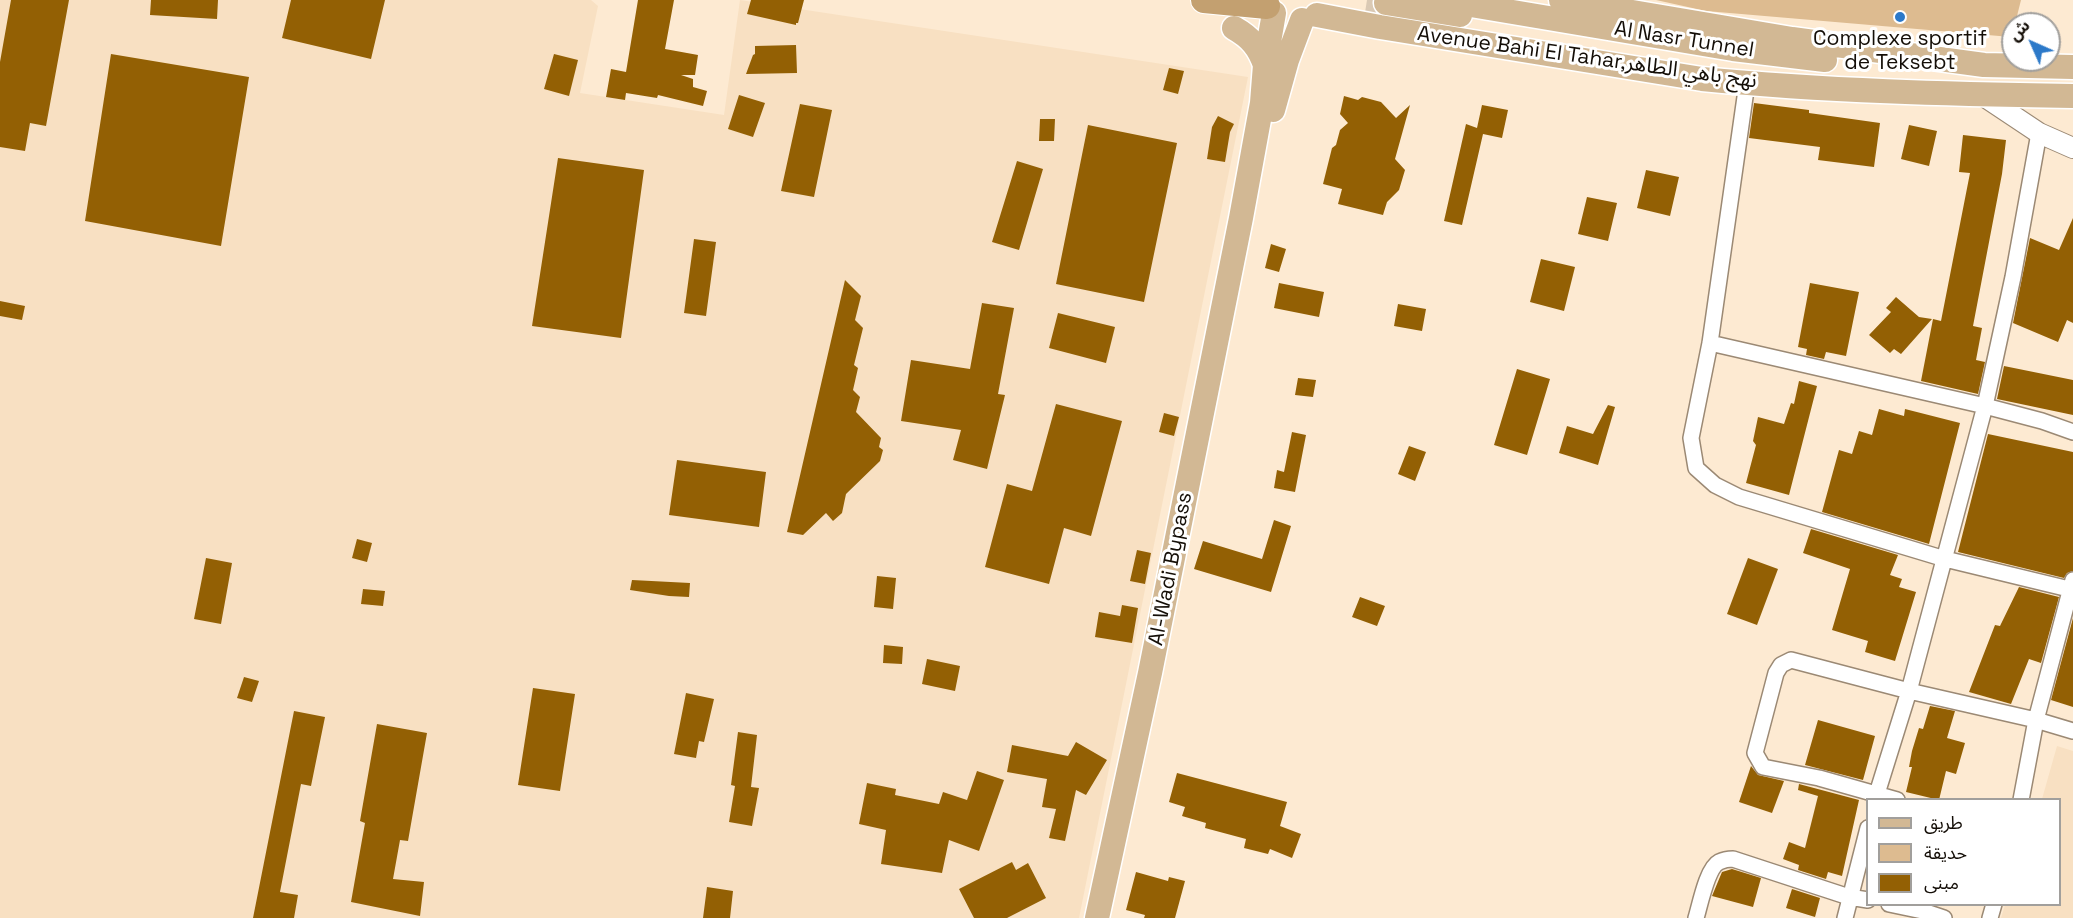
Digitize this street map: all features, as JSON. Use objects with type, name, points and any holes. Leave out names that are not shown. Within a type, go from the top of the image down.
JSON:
[{"type":"highway","points":[[1204,0],[1268,6]]},
{"type":"main road","name":"Al Nasr Tunnel","points":[[1441,0],[1744,50],[1876,65],[1903,64],[1928,57]]},
{"type":"main road","points":[[1561,0],[1792,39],[1984,65],[2073,67]]},
{"type":"main road","name":"Al Nasr Tunnel","points":[[1386,3],[1750,64],[1789,72],[1840,88]]},
{"type":"main road","name":"Avenue Bahi El Tahar,نهج باهي الطاهر","points":[[1268,6],[1287,20],[1316,12],[1380,27],[1702,79],[1982,95],[2073,96]]},
{"type":"main road","name":"Al-Wadi Bypass","points":[[1097,918],[1150,673],[1241,218],[1262,103],[1268,6]]},
{"type":"main road","name":"Al-Wadi Bypass","points":[[1241,218],[1284,68],[1316,12]]},
{"type":"main road","points":[[1234,28],[1257,45],[1265,65]]},
{"type":"street","points":[[1747,83],[1710,343],[1691,438],[1696,468],[1714,485],[1739,498],[1945,559],[2072,587],[2036,720],[2021,798]]},
{"type":"street","points":[[1982,95],[2039,133],[2073,148]]},
{"type":"street","points":[[2039,133],[2013,276],[1985,406],[1909,691],[1876,796],[1763,767],[1755,753],[1776,673],[1781,665],[1791,660],[1909,691],[2036,720],[2073,731]]},
{"type":"street","points":[[1710,343],[1985,406],[2073,432]]},
{"type":"street","points":[[1845,918],[1866,836]]},
{"type":"street","points":[[1696,918],[1708,877],[1713,868],[1718,862],[1733,859],[1850,897],[1866,900]]},
{"type":"street","points":[[1899,906],[1944,918]]},
{"type":"shaded area","points":[[0,0],[591,0],[598,6],[580,93],[724,115],[740,0],[1248,77],[1079,918],[0,918]]},
{"type":"shaded area","points":[[2057,746],[2073,751],[2073,918],[2001,918],[2005,906],[2061,906],[2061,798],[2042,798]]},
{"type":"green space","name":"Complexe sportif de Teksebt","points":[[1656,0],[2021,0],[2018,12],[2001,12],[2001,36],[1706,11]]},
{"type":"building","points":[[11,0],[69,0],[46,126],[30,123],[25,151],[0,147],[0,62]]},
{"type":"building","points":[[151,0],[218,0],[217,19],[150,15]]},
{"type":"building","points":[[291,0],[385,0],[371,59],[282,38]]},
{"type":"building","points":[[638,0],[674,0],[665,49],[698,55],[695,75],[681,75],[693,79],[693,87],[707,91],[703,106],[658,95],[657,98],[626,93],[625,100],[606,97],[611,69],[626,72]]},
{"type":"building","points":[[751,0],[804,0],[796,25],[747,14]]},
{"type":"building","points":[[796,45],[797,73],[746,74],[755,54],[755,46]]},
{"type":"building","points":[[111,54],[249,77],[221,246],[85,221]]},
{"type":"building","points":[[554,54],[578,60],[569,96],[544,89]]},
{"type":"building","points":[[1169,68],[1184,71],[1178,94],[1163,90]]},
{"type":"building","points":[[739,95],[765,103],[753,137],[728,129]]},
{"type":"building","points":[[1344,96],[1358,100],[1362,97],[1381,102],[1396,118],[1410,105],[1395,159],[1405,170],[1399,190],[1387,202],[1383,215],[1338,204],[1342,189],[1323,184],[1332,148],[1336,145],[1340,130],[1348,123],[1340,114]]},
{"type":"building","points":[[1754,103],[1880,123],[1874,167],[1818,160],[1820,147],[1749,138]]},
{"type":"building","points":[[800,104],[832,110],[814,197],[781,191]]},
{"type":"building","points":[[1482,105],[1508,110],[1502,138],[1483,134],[1462,225],[1444,221],[1466,124],[1477,128]]},
{"type":"building","points":[[1218,116],[1234,124],[1230,132],[1225,162],[1207,159],[1212,127]]},
{"type":"building","points":[[1040,119],[1055,119],[1054,141],[1039,141]]},
{"type":"building","points":[[1088,125],[1177,143],[1144,302],[1056,284]]},
{"type":"building","points":[[1909,125],[1937,131],[1929,166],[1901,159]]},
{"type":"building","points":[[1963,135],[2006,140],[2002,174],[1973,326],[1982,328],[1976,360],[1985,362],[1978,394],[1921,381],[1933,319],[1941,321],[1970,173],[1959,172]]},
{"type":"building","points":[[558,158],[644,170],[621,338],[532,326]]},
{"type":"building","points":[[1017,161],[1043,169],[1019,250],[992,242]]},
{"type":"building","points":[[1646,170],[1679,177],[1670,216],[1637,208]]},
{"type":"building","points":[[1587,197],[1617,203],[1608,241],[1578,234]]},
{"type":"building","points":[[2073,218],[2073,323],[2067,320],[2058,342],[2013,323],[2030,238],[2059,250]]},
{"type":"building","points":[[694,239],[716,242],[706,316],[684,313]]},
{"type":"building","points":[[1271,244],[1286,249],[1279,272],[1265,268]]},
{"type":"building","points":[[1541,259],[1575,267],[1564,311],[1530,302]]},
{"type":"building","points":[[845,280],[861,296],[855,320],[863,328],[854,365],[858,368],[853,390],[860,397],[856,412],[881,438],[879,447],[883,450],[880,461],[846,494],[842,513],[833,521],[826,513],[803,535],[787,532]]},
{"type":"building","points":[[1279,283],[1324,292],[1319,317],[1274,308]]},
{"type":"building","points":[[1810,283],[1859,292],[1846,356],[1826,352],[1824,359],[1806,355],[1807,349],[1798,347]]},
{"type":"building","points":[[1896,297],[1919,317],[1932,319],[1901,354],[1894,349],[1890,353],[1869,335],[1891,312],[1886,308]]},
{"type":"building","points":[[0,301],[25,306],[22,320],[0,316]]},
{"type":"building","points":[[982,303],[1014,308],[998,394],[1005,395],[987,469],[953,460],[961,430],[901,421],[911,360],[970,369]]},
{"type":"building","points":[[1398,304],[1426,309],[1422,331],[1394,326]]},
{"type":"building","points":[[1058,313],[1115,327],[1106,363],[1049,348]]},
{"type":"building","points":[[2004,366],[2073,380],[2073,415],[1997,399]]},
{"type":"building","points":[[1517,369],[1550,379],[1527,455],[1494,445]]},
{"type":"building","points":[[1298,378],[1316,380],[1313,397],[1295,395]]},
{"type":"building","points":[[1799,381],[1817,386],[1789,495],[1746,483],[1756,445],[1753,441],[1758,417],[1784,424],[1791,403],[1794,404]]},
{"type":"building","points":[[1056,404],[1122,421],[1091,536],[1064,528],[1049,584],[985,567],[1007,484],[1032,491]]},
{"type":"building","points":[[1608,405],[1615,407],[1598,465],[1559,453],[1567,426],[1593,434]]},
{"type":"building","points":[[1879,409],[1904,416],[1905,409],[1960,423],[1929,544],[1822,512],[1839,450],[1852,454],[1859,431],[1872,435]]},
{"type":"building","points":[[1164,413],[1179,417],[1174,436],[1159,432]]},
{"type":"building","points":[[1292,432],[1306,435],[1295,492],[1274,488],[1277,470],[1284,472]]},
{"type":"building","points":[[1988,434],[2073,452],[2073,571],[2067,573],[2064,578],[1958,552]]},
{"type":"building","points":[[1409,446],[1426,452],[1415,481],[1398,474]]},
{"type":"building","points":[[677,460],[766,472],[759,527],[669,515]]},
{"type":"building","points":[[1274,520],[1291,526],[1271,592],[1194,569],[1203,541],[1262,559]]},
{"type":"building","points":[[1811,529],[1898,555],[1890,575],[1902,579],[1899,587],[1916,592],[1895,661],[1865,652],[1868,641],[1832,630],[1850,569],[1803,553]]},
{"type":"building","points":[[357,539],[372,543],[367,562],[352,558]]},
{"type":"building","points":[[1137,550],[1151,553],[1145,584],[1130,581]]},
{"type":"building","points":[[206,558],[232,563],[221,624],[194,619]]},
{"type":"building","points":[[1748,558],[1778,569],[1757,625],[1727,614]]},
{"type":"building","points":[[877,576],[896,578],[893,609],[874,607]]},
{"type":"building","points":[[632,580],[690,583],[689,597],[630,590]]},
{"type":"building","points":[[2019,587],[2059,597],[2041,663],[2029,659],[2011,704],[1969,692],[1995,625],[2000,626]]},
{"type":"building","points":[[363,589],[385,591],[383,606],[361,604]]},
{"type":"building","points":[[1360,597],[1385,606],[1377,626],[1352,617]]},
{"type":"building","points":[[1122,605],[1138,608],[1132,643],[1095,637],[1099,612],[1120,616]]},
{"type":"building","points":[[2073,618],[2073,707],[2051,700]]},
{"type":"building","points":[[884,645],[903,647],[902,664],[883,663]]},
{"type":"building","points":[[927,659],[960,666],[955,691],[922,684]]},
{"type":"building","points":[[244,677],[259,681],[252,702],[237,698]]},
{"type":"building","points":[[533,688],[575,694],[560,791],[518,785]]},
{"type":"building","points":[[686,693],[714,699],[704,742],[699,741],[696,758],[674,754]]},
{"type":"building","points":[[1930,706],[1955,711],[1947,738],[1965,743],[1956,774],[1946,771],[1939,798],[1906,792],[1912,767],[1909,767],[1912,751],[1919,728],[1923,729]]},
{"type":"building","points":[[294,711],[325,717],[311,786],[301,784],[280,892],[298,895],[294,918],[253,918]]},
{"type":"building","points":[[1818,720],[1875,736],[1863,780],[1805,765]]},
{"type":"building","points":[[377,724],[427,733],[408,841],[400,840],[393,879],[424,882],[420,916],[351,902],[365,823],[360,821]]},
{"type":"building","points":[[738,732],[757,735],[751,787],[759,788],[752,826],[729,822],[735,786],[731,785]]},
{"type":"building","points":[[1076,742],[1107,760],[1086,795],[1076,790],[1065,841],[1049,838],[1056,809],[1042,807],[1047,779],[1007,772],[1012,745],[1068,756]]},
{"type":"building","points":[[1751,766],[1758,775],[1784,781],[1772,813],[1739,802]]},
{"type":"building","points":[[977,771],[1004,780],[979,851],[949,840],[942,873],[881,864],[886,830],[859,824],[867,783],[896,789],[895,795],[939,804],[943,792],[967,800]]},
{"type":"building","points":[[1177,773],[1287,802],[1280,826],[1301,834],[1292,858],[1270,849],[1268,854],[1244,848],[1246,839],[1205,828],[1206,823],[1182,816],[1185,807],[1169,802]]},
{"type":"building","points":[[1799,784],[1859,800],[1842,876],[1828,872],[1826,879],[1798,870],[1799,865],[1783,859],[1789,842],[1805,848],[1818,796],[1798,790]]},
{"type":"building","points":[[1012,862],[1016,870],[1028,863],[1046,898],[1007,918],[974,918],[959,889]]},
{"type":"building","points":[[1732,869],[1761,878],[1753,907],[1712,896],[1722,872]]},
{"type":"building","points":[[1136,872],[1168,881],[1169,877],[1185,881],[1175,918],[1144,918],[1145,915],[1126,910]]},
{"type":"building","points":[[707,887],[733,891],[730,918],[703,918]]},
{"type":"building","points":[[1792,889],[1820,898],[1815,917],[1786,908]]},
{"type":"tunnel","points":[[1367,0],[1386,3]]},
{"type":"place","name":"Complexe sportif de Teksebt","points":[[1900,17]]}]
